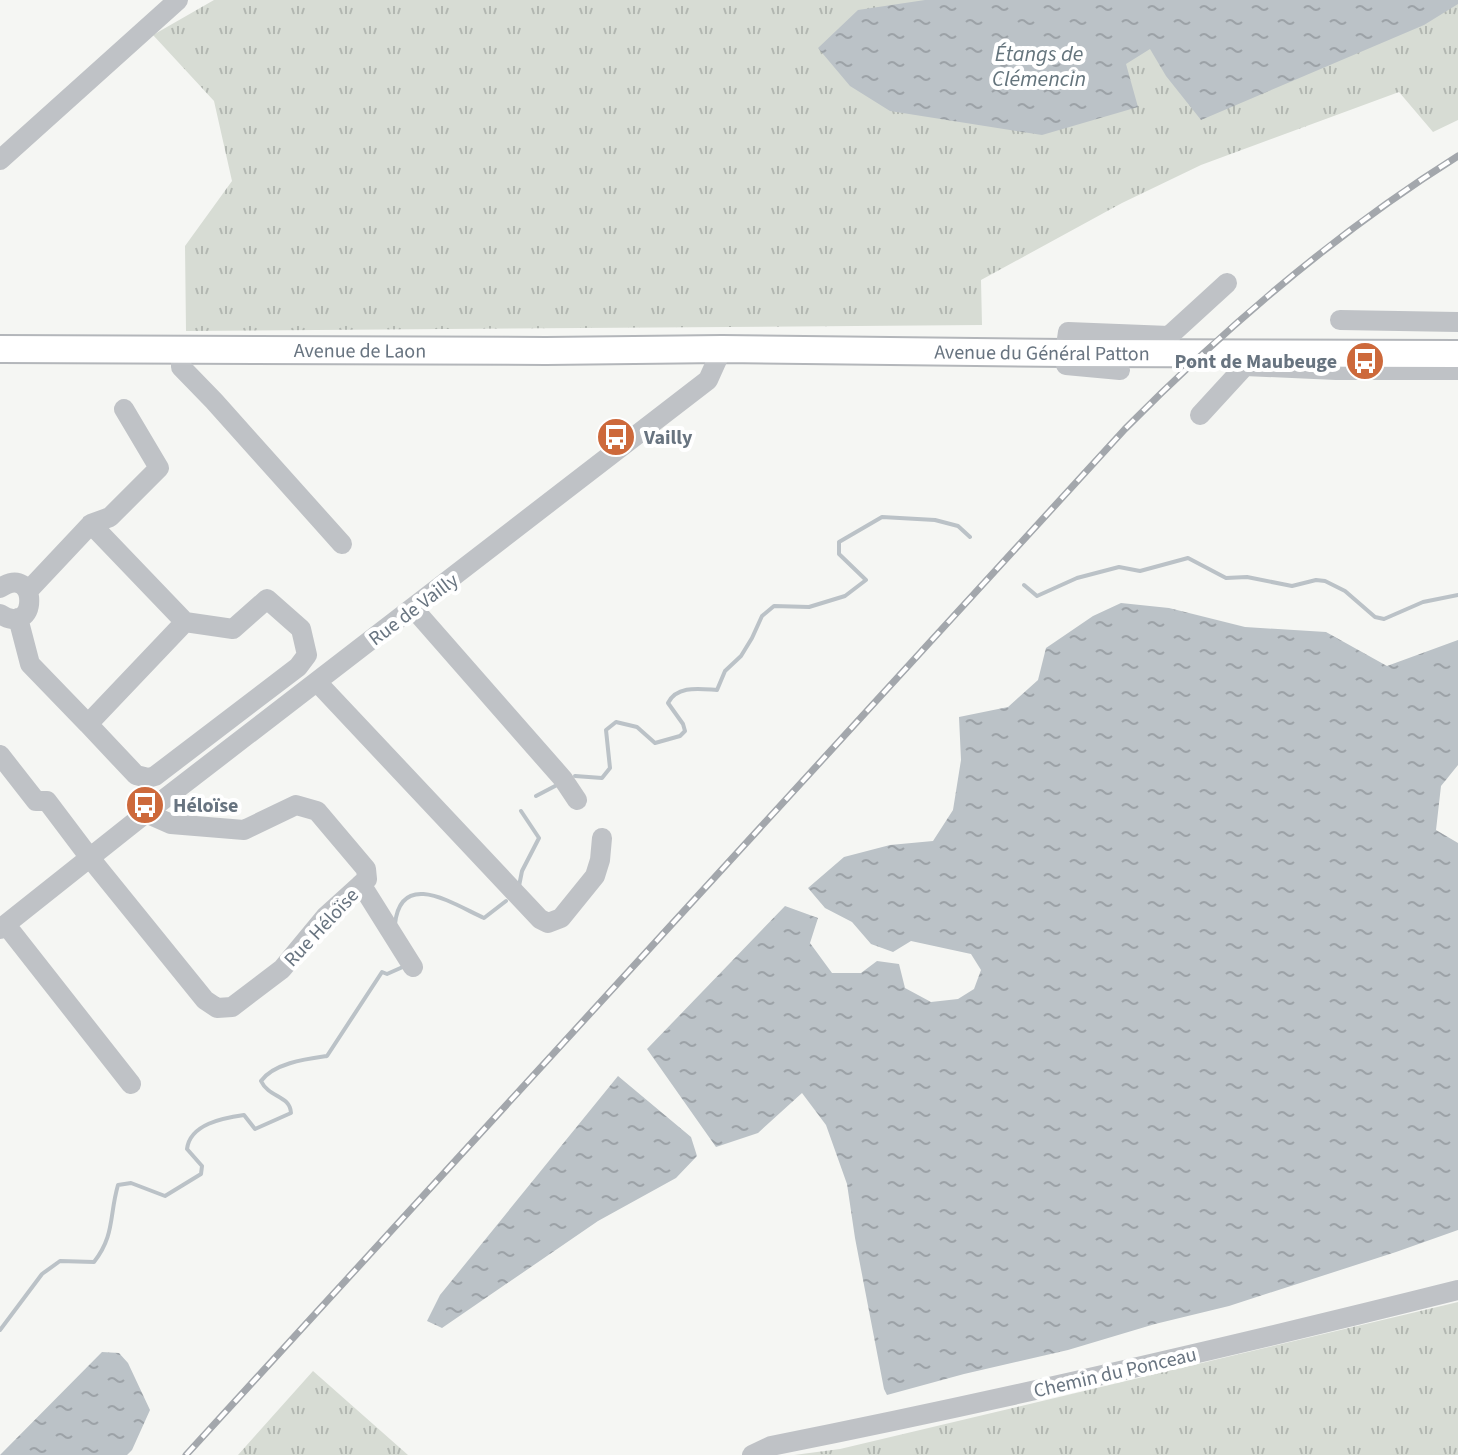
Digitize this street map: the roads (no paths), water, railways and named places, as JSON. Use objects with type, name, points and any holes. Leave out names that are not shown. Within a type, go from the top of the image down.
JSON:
[{"type":"main road","name":"Avenue de Laon","points":[[0,349],[722,349]]},
{"type":"main road","name":"Avenue du Général Patton","points":[[722,349],[1065,353],[1336,362],[1458,354]]},
{"type":"street","points":[[0,160],[178,0]]},
{"type":"street","points":[[1120,370],[1066,365],[1068,332],[1169,336],[1227,283]]},
{"type":"street","points":[[1340,320],[1458,322]]},
{"type":"street","name":"Rue de Vailly","points":[[3,927],[146,813],[708,380],[722,349]]},
{"type":"street","points":[[181,351],[181,367],[342,544]]},
{"type":"street","points":[[1200,415],[1245,366],[1336,362],[1458,370]]},
{"type":"street","points":[[28,591],[91,524],[110,517],[159,468],[124,409]]},
{"type":"street","points":[[0,588],[12,583],[28,591],[30,607],[23,616],[9,616],[30,664],[136,775],[148,778],[155,776],[298,667],[307,655],[301,629],[267,599],[233,629],[185,622],[91,524]]},
{"type":"street","points":[[413,608],[563,779],[577,800]]},
{"type":"street","points":[[88,724],[185,622]]},
{"type":"street","points":[[317,682],[540,919],[548,923],[561,918],[595,876],[602,838]]},
{"type":"street","points":[[0,755],[36,801],[47,801],[90,858]]},
{"type":"street","name":"Rue Héloïse","points":[[90,858],[205,1000],[217,1008],[232,1007],[282,969],[325,917],[367,879],[366,869],[317,811],[296,805],[244,830],[171,824],[146,813]]},
{"type":"street","points":[[361,884],[410,962]]},
{"type":"street","points":[[3,927],[131,1084]]},
{"type":"street","name":"Chemin du Ponceau","points":[[761,1451],[1286,1333],[1458,1290]]},
{"type":"water","name":"Étangs de Clémencin","points":[[925,0],[1458,0],[1458,4],[1424,25],[1201,120],[1166,76],[1150,49],[1126,64],[1138,107],[1042,135],[890,111],[850,86],[818,48],[858,10]]},
{"type":"water","points":[[1121,603],[1169,608],[1245,627],[1326,632],[1387,666],[1458,640],[1458,765],[1441,786],[1436,830],[1458,843],[1458,1230],[1229,1306],[887,1395],[847,1184],[826,1125],[802,1093],[758,1133],[716,1147],[647,1049],[785,906],[818,918],[810,943],[832,973],[861,973],[877,961],[899,964],[905,988],[931,1002],[958,999],[974,989],[981,970],[971,954],[911,941],[893,952],[871,944],[852,922],[825,908],[808,888],[844,857],[890,845],[933,841],[953,810],[961,760],[959,717],[1008,707],[1038,680],[1046,648],[1093,616]]},
{"type":"water","points":[[618,1076],[691,1137],[697,1156],[676,1178],[598,1221],[442,1328],[427,1321],[440,1295]]},
{"type":"water","points":[[102,1352],[119,1353],[128,1363],[150,1410],[132,1450],[127,1455],[0,1455]]},
{"type":"waterway","points":[[575,776],[602,778],[610,768],[606,730],[616,722],[637,727],[655,743],[680,736],[685,731],[668,703],[672,697],[690,689],[717,690],[725,671],[741,656],[762,616],[774,606],[809,607],[845,596],[866,580],[839,554],[839,542],[882,517],[935,520],[958,526],[970,537]]},
{"type":"waterway","points":[[1024,585],[1037,596],[1077,578],[1119,567],[1140,571],[1188,558],[1226,578],[1247,577],[1292,586],[1325,581],[1345,591],[1375,617],[1384,619],[1423,602],[1458,595]]},
{"type":"waterway","points":[[536,796],[557,785]]},
{"type":"waterway","points":[[519,886],[522,871],[539,838],[521,811]]},
{"type":"waterway","points":[[395,924],[399,907],[407,898],[418,894],[445,899],[484,918],[506,901]]},
{"type":"waterway","points":[[0,1330],[42,1274],[60,1261],[94,1262],[108,1234],[118,1185],[131,1183],[165,1196],[201,1174],[202,1166],[187,1149],[189,1140],[201,1128],[218,1120],[244,1115],[255,1129],[291,1113],[287,1103],[269,1091],[261,1081],[282,1066],[327,1056],[382,972],[387,974],[405,966]]},
{"type":"railway","points":[[186,1455],[1125,429],[1202,354],[1283,283],[1368,217],[1458,156]]},
{"type":"place","name":"Pont de Maubeuge","points":[[1365,361]]},
{"type":"place","name":"Vailly","points":[[616,437]]},
{"type":"place","name":"Héloïse","points":[[145,805]]}]
